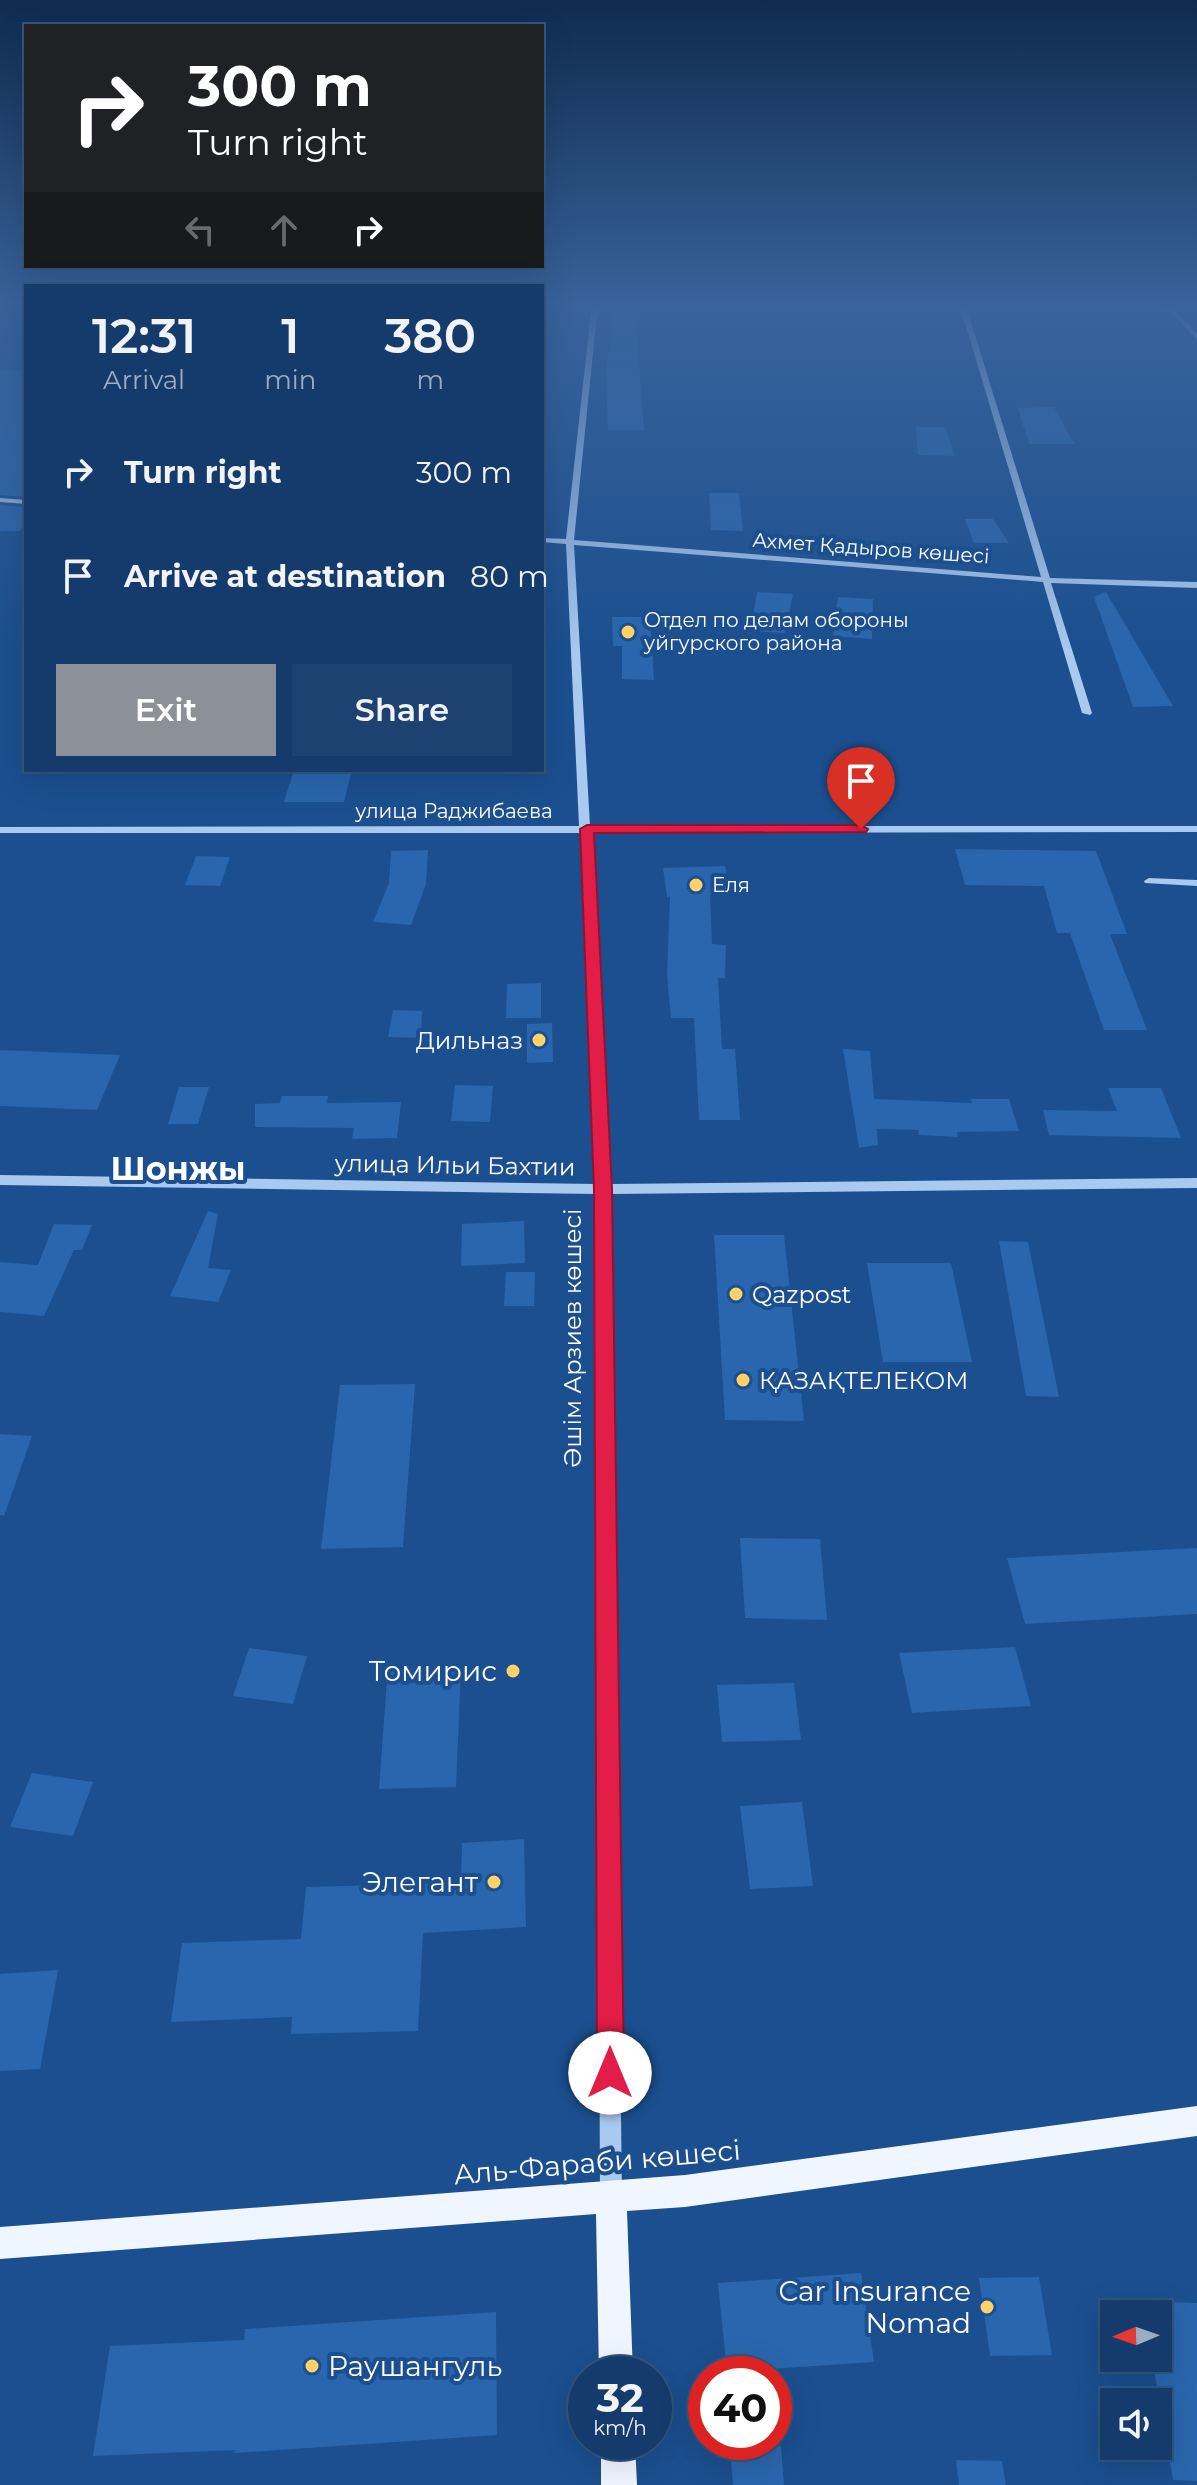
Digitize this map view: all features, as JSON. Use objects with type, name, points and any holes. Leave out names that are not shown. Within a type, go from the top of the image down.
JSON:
[{"type":"main road","name":"Аль-Фараби көшесі","points":[[0,2243],[611,2199],[1197,2121]]},
{"type":"main road","name":"Әшім Арзиев көшесі","points":[[611,2199],[615,2356]]},
{"type":"main road","points":[[618,2460],[619,2485]]},
{"type":"street","name":"Әшім Арзиев көшесі","points":[[583,419],[570,542],[603,1189],[611,2199]]},
{"type":"street","points":[[998,419],[1087,713]]},
{"type":"street","points":[[0,500],[24,502]]},
{"type":"street","name":"Ахмет Қадыров көшесі","points":[[544,540],[1048,580],[1197,585]]},
{"type":"street","name":"улица Раджибаева","points":[[0,830],[1197,829]]},
{"type":"street","points":[[1149,881],[1197,883]]},
{"type":"street","name":"улица Ильи Бахтии","points":[[0,1180],[603,1189],[1197,1183]]},
{"type":"building","points":[[0,419],[24,419],[24,497],[0,495]]},
{"type":"building","points":[[608,419],[643,419],[644,430],[608,430]]},
{"type":"building","points":[[1021,419],[1060,419],[1074,444],[1029,444]]},
{"type":"building","points":[[916,427],[945,427],[955,456],[918,455]]},
{"type":"building","points":[[709,493],[739,493],[743,531],[711,530]]},
{"type":"building","points":[[0,505],[24,507],[24,525],[19,531],[0,531]]},
{"type":"building","points":[[965,519],[993,519],[1009,543],[974,543]]},
{"type":"building","points":[[757,592],[793,594],[785,633],[751,631]]},
{"type":"building","points":[[1106,592],[1173,706],[1133,707],[1094,597]]},
{"type":"building","points":[[838,597],[873,599],[872,639],[833,636]]},
{"type":"building","points":[[612,617],[650,617],[654,680],[622,679],[622,646],[613,646]]},
{"type":"building","points":[[293,772],[352,772],[344,802],[284,802]]},
{"type":"building","points":[[955,849],[1096,851],[1127,934],[1110,934],[1147,1030],[1104,1030],[1070,933],[1057,933],[1044,886],[965,885]]},
{"type":"building","points":[[428,850],[426,884],[411,925],[373,922],[389,883],[391,851]]},
{"type":"building","points":[[196,856],[230,857],[220,886],[185,885]]},
{"type":"building","points":[[725,866],[731,894],[710,895],[712,944],[726,945],[725,978],[718,978],[722,1049],[735,1049],[740,1120],[699,1120],[694,1018],[671,1018],[667,975],[670,896],[667,897],[663,868]]},
{"type":"building","points":[[541,983],[541,1018],[506,1018],[507,984]]},
{"type":"building","points":[[393,1010],[422,1011],[421,1038],[388,1037]]},
{"type":"building","points":[[552,1023],[553,1062],[527,1063],[527,1024]]},
{"type":"building","points":[[843,1049],[870,1051],[874,1099],[972,1103],[971,1099],[1009,1099],[1019,1131],[957,1132],[958,1137],[919,1135],[918,1130],[877,1129],[878,1145],[859,1148]]},
{"type":"building","points":[[0,1050],[120,1055],[97,1110],[0,1106]]},
{"type":"building","points":[[455,1085],[493,1086],[490,1122],[451,1121]]},
{"type":"building","points":[[179,1087],[209,1087],[198,1124],[168,1124]]},
{"type":"building","points":[[1108,1088],[1161,1088],[1181,1138],[1049,1135],[1043,1110],[1117,1111]]},
{"type":"building","points":[[282,1096],[328,1096],[327,1103],[401,1102],[397,1138],[352,1139],[354,1128],[255,1127],[255,1104],[280,1103]]},
{"type":"building","points":[[208,1211],[218,1214],[208,1268],[231,1270],[218,1302],[170,1296]]},
{"type":"building","points":[[524,1221],[525,1263],[461,1266],[462,1224]]},
{"type":"building","points":[[54,1224],[92,1225],[82,1250],[74,1250],[44,1316],[0,1312],[0,1262],[38,1265]]},
{"type":"building","points":[[714,1235],[784,1235],[804,1421],[725,1420]]},
{"type":"building","points":[[999,1241],[1028,1242],[1059,1397],[1026,1396]]},
{"type":"building","points":[[867,1263],[951,1263],[972,1362],[883,1362]]},
{"type":"building","points":[[506,1272],[535,1272],[534,1306],[504,1306]]},
{"type":"building","points":[[415,1384],[403,1547],[321,1549],[340,1385]]},
{"type":"building","points":[[0,1434],[32,1436],[4,1516],[0,1515]]},
{"type":"building","points":[[740,1538],[820,1539],[827,1620],[745,1618]]},
{"type":"building","points":[[1197,1548],[1197,1614],[1025,1624],[1007,1558]]},
{"type":"building","points":[[1015,1647],[1031,1706],[912,1713],[899,1653]]},
{"type":"building","points":[[249,1648],[307,1656],[293,1704],[233,1696]]},
{"type":"building","points":[[388,1667],[461,1668],[456,1787],[379,1789]]},
{"type":"building","points":[[794,1683],[801,1740],[722,1742],[717,1685]]},
{"type":"building","points":[[32,1773],[93,1782],[73,1836],[10,1827]]},
{"type":"building","points":[[802,1802],[813,1886],[750,1889],[740,1806]]},
{"type":"building","points":[[524,1839],[526,1927],[423,1933],[418,2031],[291,2034],[292,2017],[171,2022],[182,1943],[301,1939],[306,1887],[461,1883],[462,1843]]},
{"type":"building","points":[[58,1970],[40,2069],[0,2071],[0,1974]]},
{"type":"building","points":[[861,2273],[874,2362],[792,2368],[792,2356],[725,2356],[718,2283]]},
{"type":"building","points":[[1039,2277],[1052,2355],[990,2356],[979,2278]]},
{"type":"building","points":[[1172,2302],[1197,2303],[1197,2481],[1173,2480],[1170,2460],[1172,2460],[1172,2388],[1157,2388],[1154,2372],[1172,2372]]},
{"type":"building","points":[[496,2312],[497,2435],[234,2453],[235,2450],[93,2456],[110,2346],[244,2340],[245,2329]]},
{"type":"building","points":[[731,2460],[782,2460],[784,2485],[733,2485]]},
{"type":"building","points":[[956,2460],[1002,2461],[1006,2485],[959,2485]]},
{"type":"place","name":"Отдел по делам обороны уйгурского района","points":[[628,632]]},
{"type":"place","name":"Еля","points":[[696,885]]},
{"type":"place","name":"Дильназ","points":[[539,1040]]},
{"type":"place","name":"Qazpost","points":[[736,1294]]},
{"type":"place","name":"ҚАЗАҚТЕЛЕКОМ","points":[[743,1380]]},
{"type":"place","name":"Томирис","points":[[513,1671]]},
{"type":"place","name":"Элегант","points":[[494,1882]]},
{"type":"place","name":"Car Insurance Nomad","points":[[987,2307]]},
{"type":"place","name":"Раушангуль","points":[[312,2366]]},
{"type":"district","name":"Шонжы","points":[[178,1168]]},
{"type":"route","points":[[610,2073],[603,1189],[587,829],[861,829]]}]
